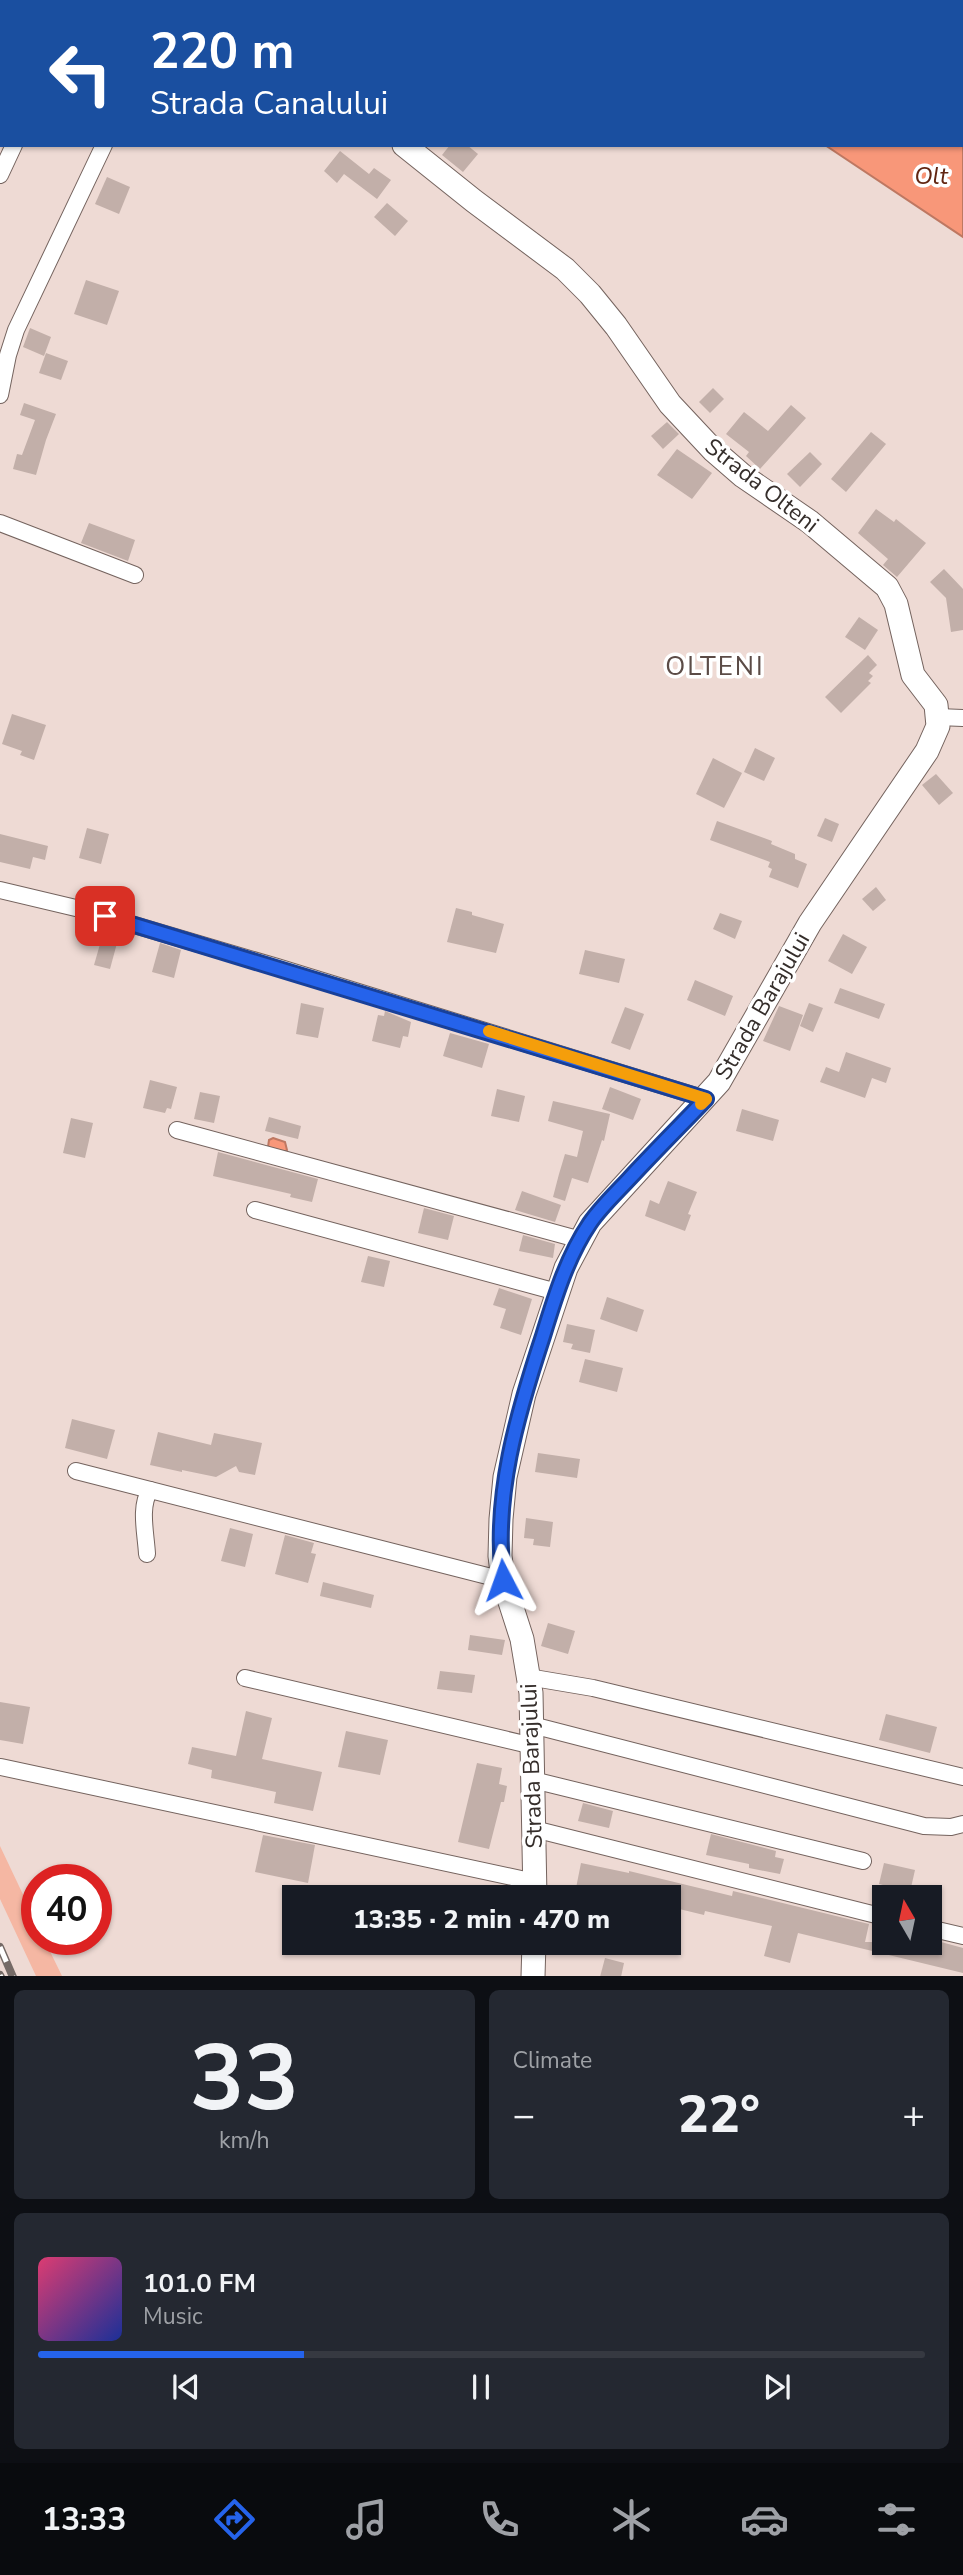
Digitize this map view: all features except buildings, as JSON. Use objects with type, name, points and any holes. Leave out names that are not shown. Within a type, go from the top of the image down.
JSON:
[{"type":"street","points":[[0,175],[13,147]]},
{"type":"street","points":[[0,395],[4,354],[103,147]]},
{"type":"street","name":"Strada Olteni","points":[[406,147],[565,269],[616,326],[670,404],[713,450],[743,476],[810,522],[887,587],[896,604],[913,675],[936,705],[938,716]]},
{"type":"street","points":[[0,523],[135,575]]},
{"type":"street","points":[[938,716],[963,718]]},
{"type":"street","name":"Strada Barajului","points":[[535,1885],[533,1736],[528,1677],[522,1639],[503,1580],[500,1556],[501,1519],[505,1477],[524,1394],[557,1292],[590,1223],[719,1082],[810,923],[927,751],[936,733],[938,716]]},
{"type":"street","points":[[0,890],[80,909],[277,967],[706,1099]]},
{"type":"street","points":[[177,1130],[581,1240]]},
{"type":"street","points":[[255,1210],[557,1292]]},
{"type":"street","points":[[76,1471],[503,1580]]},
{"type":"street","points":[[147,1555],[144,1510],[145,1497],[150,1490]]},
{"type":"street","points":[[528,1677],[606,1691],[963,1777]]},
{"type":"street","points":[[245,1678],[533,1736],[924,1826],[951,1827],[963,1824]]},
{"type":"street","points":[[1,1767],[517,1885]]},
{"type":"street","points":[[533,1780],[863,1861]]},
{"type":"street","points":[[534,1829],[872,1914]]},
{"type":"street","points":[[942,1931],[963,1936]]},
{"type":"street","points":[[533,1976],[534,1955]]},
{"type":"shaded area","points":[[0,1846],[21,1890],[21,1944],[0,1899]]},
{"type":"shaded area","points":[[26,1955],[52,1955],[62,1976],[36,1976]]},
{"type":"water","name":"Olt","points":[[828,147],[963,147],[963,237]]},
{"type":"water","points":[[273,1138],[285,1142],[287,1150],[282,1153],[268,1147],[269,1140]]},
{"type":"railway","points":[[0,1947],[13,1976]]},
{"type":"slow traffic","points":[[489,1031],[706,1099],[701,1104]]},
{"type":"district","name":"OLTENI","points":[[715,666]]},
{"type":"route","points":[[105,916],[706,1099],[590,1223],[566,1268],[524,1394],[505,1477],[500,1556],[503,1580]]}]
